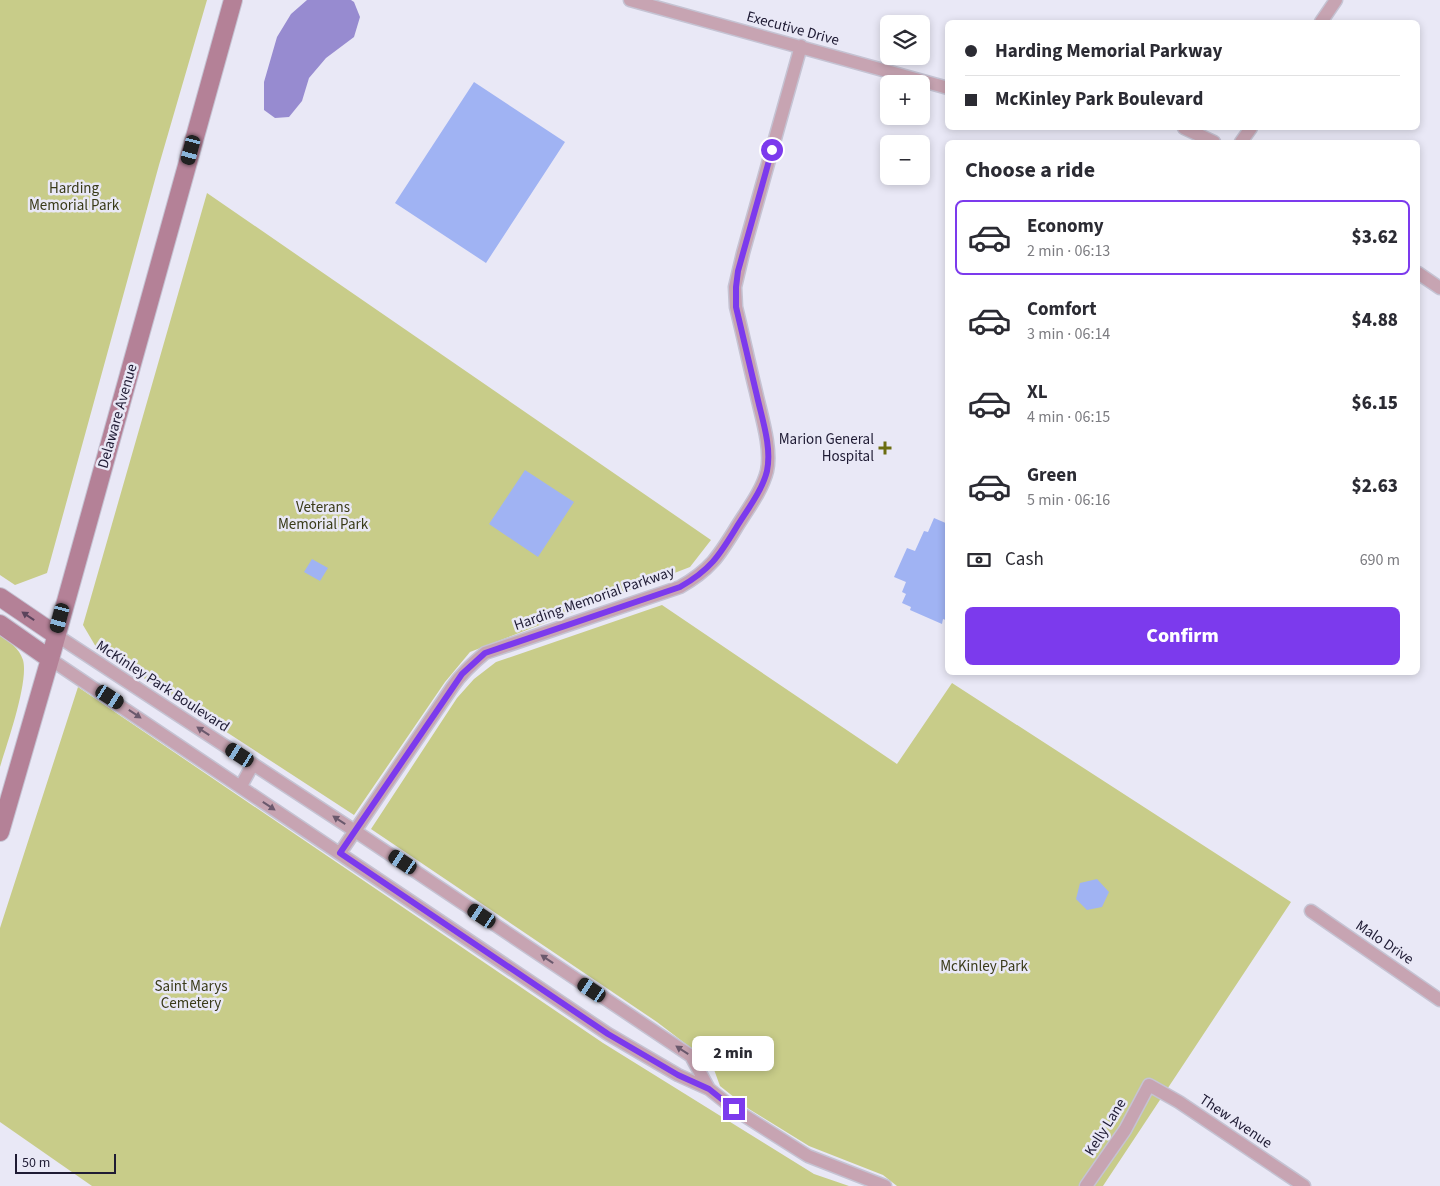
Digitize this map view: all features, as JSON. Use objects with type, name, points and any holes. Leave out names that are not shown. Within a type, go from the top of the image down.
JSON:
[{"type":"main road","name":"Delaware Avenue","points":[[0,832],[233,0]]},
{"type":"main road","points":[[0,597],[56,635]]},
{"type":"main road","points":[[0,624],[50,659]]},
{"type":"street","name":"Executive Drive","points":[[630,0],[945,87]]},
{"type":"street","points":[[1322,20],[1336,0]]},
{"type":"street","name":"Harding Memorial Parkway","points":[[340,853],[453,686],[472,664],[485,653],[680,587],[693,580],[718,558],[762,484],[767,470],[766,436],[736,307],[736,287],[742,253],[801,46]]},
{"type":"street","points":[[1188,130],[1210,140]]},
{"type":"street","points":[[1420,275],[1440,288]]},
{"type":"street","name":"McKinley Park Boulevard","points":[[56,635],[355,831],[691,1056],[709,1089]]},
{"type":"street","name":"McKinley Park Boulevard","points":[[50,659],[608,1034],[678,1075],[709,1089],[734,1109],[808,1156],[885,1186]]},
{"type":"street","points":[[240,786],[253,764]]},
{"type":"street","name":"Malo Drive","points":[[1311,911],[1440,1000]]},
{"type":"street","name":"Kelly Lane","points":[[1086,1186],[1125,1130],[1149,1085]]},
{"type":"street","name":"Thew Avenue","points":[[1149,1085],[1179,1102],[1304,1186]]},
{"type":"green space","name":"Harding Memorial Park","points":[[0,0],[207,0],[159,165],[47,573],[15,585],[0,575]]},
{"type":"green space","name":"Veterans Memorial Park","points":[[207,193],[711,540],[690,567],[470,652],[445,682],[354,815],[96,647],[83,625]]},
{"type":"green space","name":"McKinley Park","points":[[662,605],[897,764],[952,683],[1291,902],[1103,1186],[897,1186],[883,1175],[809,1146],[749,1109],[720,1086],[712,1064],[657,1022],[371,829],[457,698],[474,679],[496,662]]},
{"type":"green space","points":[[0,635],[17,649],[23,660],[24,670],[20,697],[0,767]]},
{"type":"green space","name":"Saint Marys Cemetery","points":[[78,687],[603,1043],[814,1174],[849,1186],[92,1186],[0,1122],[0,928]]},
{"type":"shaded area","points":[[307,0],[351,0],[354,2],[360,17],[354,37],[326,58],[309,78],[302,101],[289,117],[275,118],[264,110],[264,82],[277,37],[291,14]]},
{"type":"building","points":[[474,82],[565,142],[486,263],[395,203]]},
{"type":"building","points":[[525,470],[574,502],[538,557],[489,524]]},
{"type":"building","points":[[934,518],[945,523],[945,620],[943,619],[942,624],[910,610],[911,607],[902,603],[906,594],[902,592],[906,582],[894,577],[907,548],[915,551],[924,531],[928,532]]},
{"type":"building","points":[[312,559],[328,568],[320,581],[304,572]]},
{"type":"building","points":[[1097,879],[1109,892],[1102,907],[1087,910],[1076,899],[1080,883]]},
{"type":"place","name":"Marion General Hospital","points":[[885,448]]},
{"type":"route","points":[[734,1109],[709,1089],[678,1075],[608,1034],[340,853],[462,674],[485,653],[680,587],[704,572],[718,558],[762,484],[767,470],[768,453],[764,427],[736,307],[736,287],[742,253],[772,150]]}]
